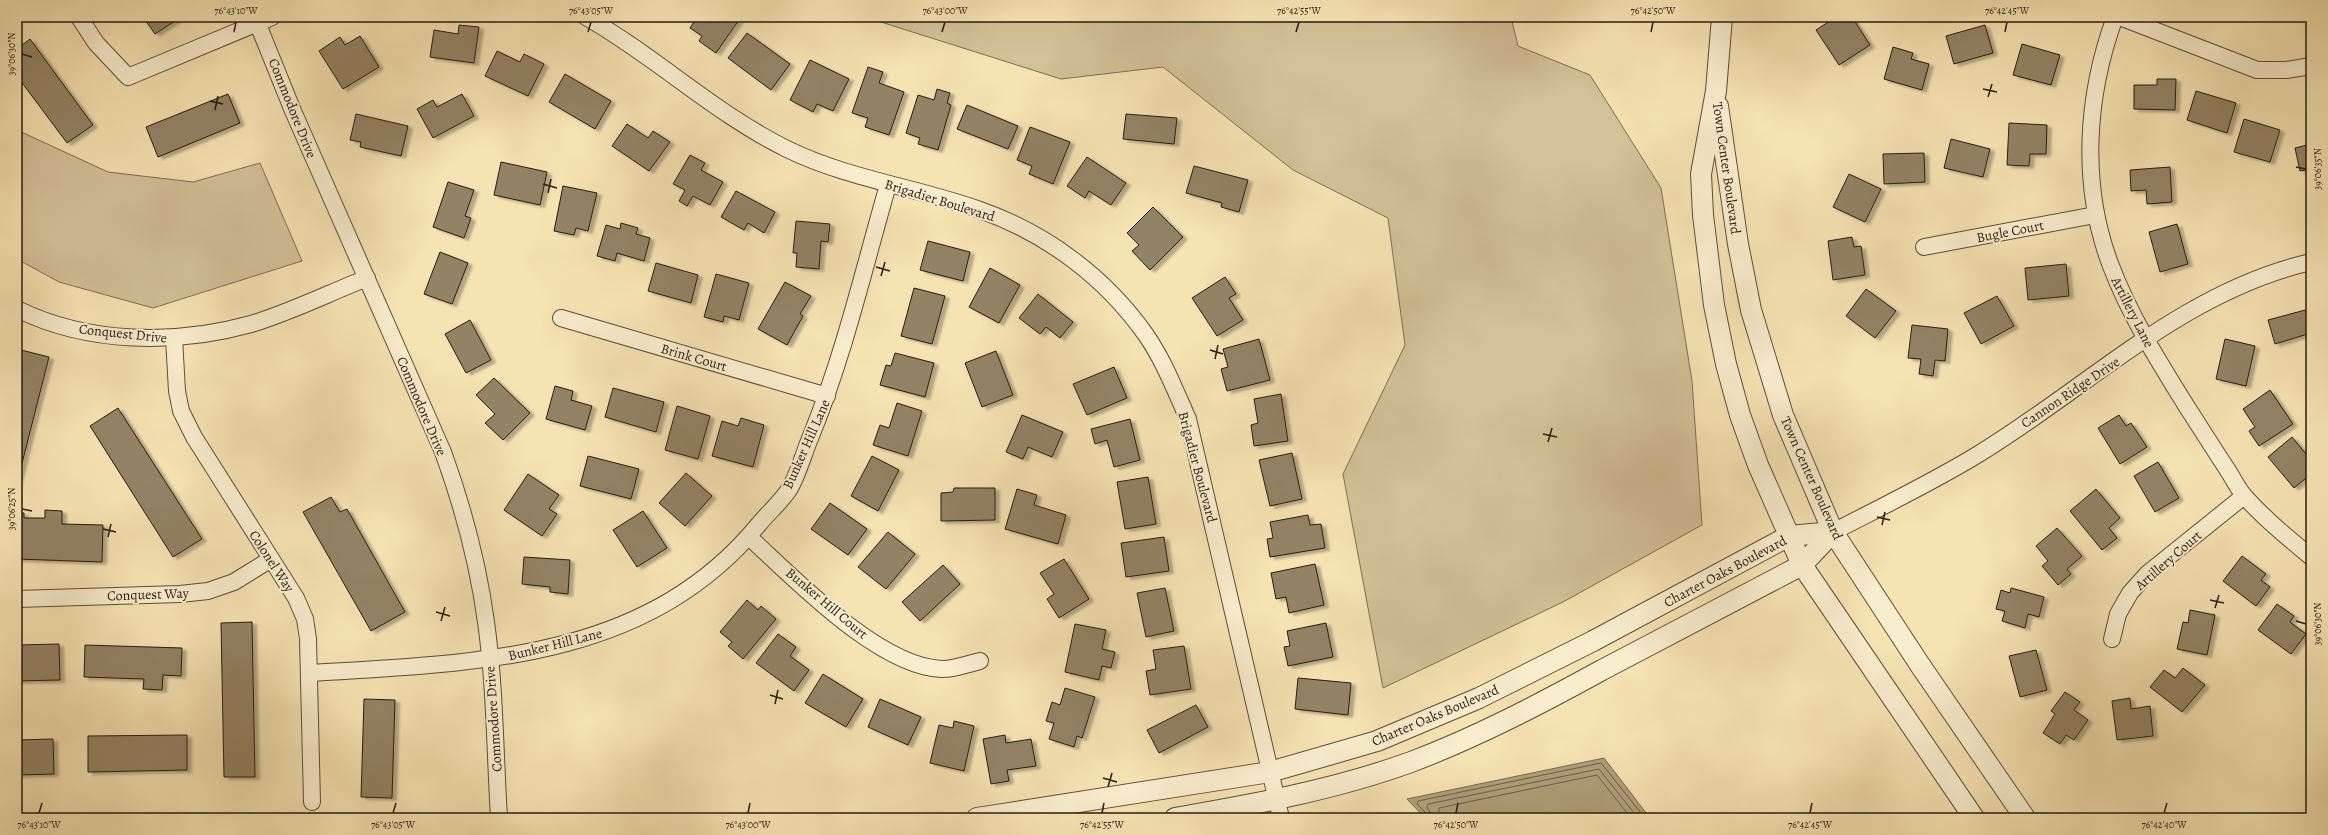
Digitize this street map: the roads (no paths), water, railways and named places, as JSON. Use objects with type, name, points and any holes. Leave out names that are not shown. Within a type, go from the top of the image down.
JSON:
[{"type":"street","points":[[79,17],[96,43],[128,77],[256,20],[272,17]]},
{"type":"street","name":"Brigadier Boulevard","points":[[586,17],[610,31],[731,117],[787,149],[831,167],[888,185],[980,210],[1033,232],[1082,267],[1117,299],[1146,335],[1169,375],[1188,419],[1279,809]]},
{"type":"street","name":"Town Center Boulevard","points":[[1722,17],[1716,90],[1702,174],[1704,222],[1714,305],[1726,364],[1740,415],[1758,465],[1802,565],[1974,818]]},
{"type":"street","name":"Artillery Lane","points":[[2115,17],[2104,48],[2093,101],[2090,135],[2095,215],[2110,266],[2129,308],[2162,368],[2244,496],[2277,529],[2311,557]]},
{"type":"street","points":[[2120,17],[2257,70],[2286,70],[2311,66]]},
{"type":"street","name":"Commodore Drive","points":[[256,20],[293,111],[443,452],[458,494],[479,578],[486,622],[499,818]]},
{"type":"street","name":"Town Center Boulevard","points":[[1716,90],[1738,244],[1751,310],[1783,415],[1833,532],[1920,665],[2024,818]]},
{"type":"street","name":"Bunker Hill Lane","points":[[309,673],[451,665],[521,654],[590,637],[641,617],[685,593],[726,561],[749,537],[790,488],[827,396],[888,185]]},
{"type":"street","name":"Bugle Court","points":[[1924,247],[2095,215]]},
{"type":"street","name":"Cannon Ridge Drive","points":[[1833,532],[1977,455],[2184,314],[2237,287],[2295,265],[2311,262]]},
{"type":"street","name":"Conquest Drive","points":[[17,309],[60,325],[97,333],[174,338],[215,333],[252,323],[367,278]]},
{"type":"street","name":"Brink Court","points":[[561,318],[827,396]]},
{"type":"street","name":"Colonel Way","points":[[174,338],[177,391],[181,410],[194,437],[296,598],[305,619],[309,673],[312,802]]},
{"type":"street","name":"Artillery Court","points":[[2112,639],[2118,614],[2130,593],[2147,574],[2244,496]]},
{"type":"street","points":[[1174,818],[1279,809],[1345,784],[1411,762],[1472,737],[1532,708],[1802,565],[1833,532]]},
{"type":"street","name":"Charter Oaks Boulevard","points":[[977,818],[1270,772],[1377,741],[1479,698],[1593,641],[1789,536],[1833,532]]},
{"type":"street","name":"Bunker Hill Court","points":[[749,537],[842,620],[873,642],[907,661],[942,669],[980,661]]},
{"type":"street","name":"Conquest Way","points":[[17,599],[180,594],[208,591],[234,582],[271,559]]},
{"type":"water","points":[[1604,758],[1650,818],[1425,818],[1407,799]]}]
